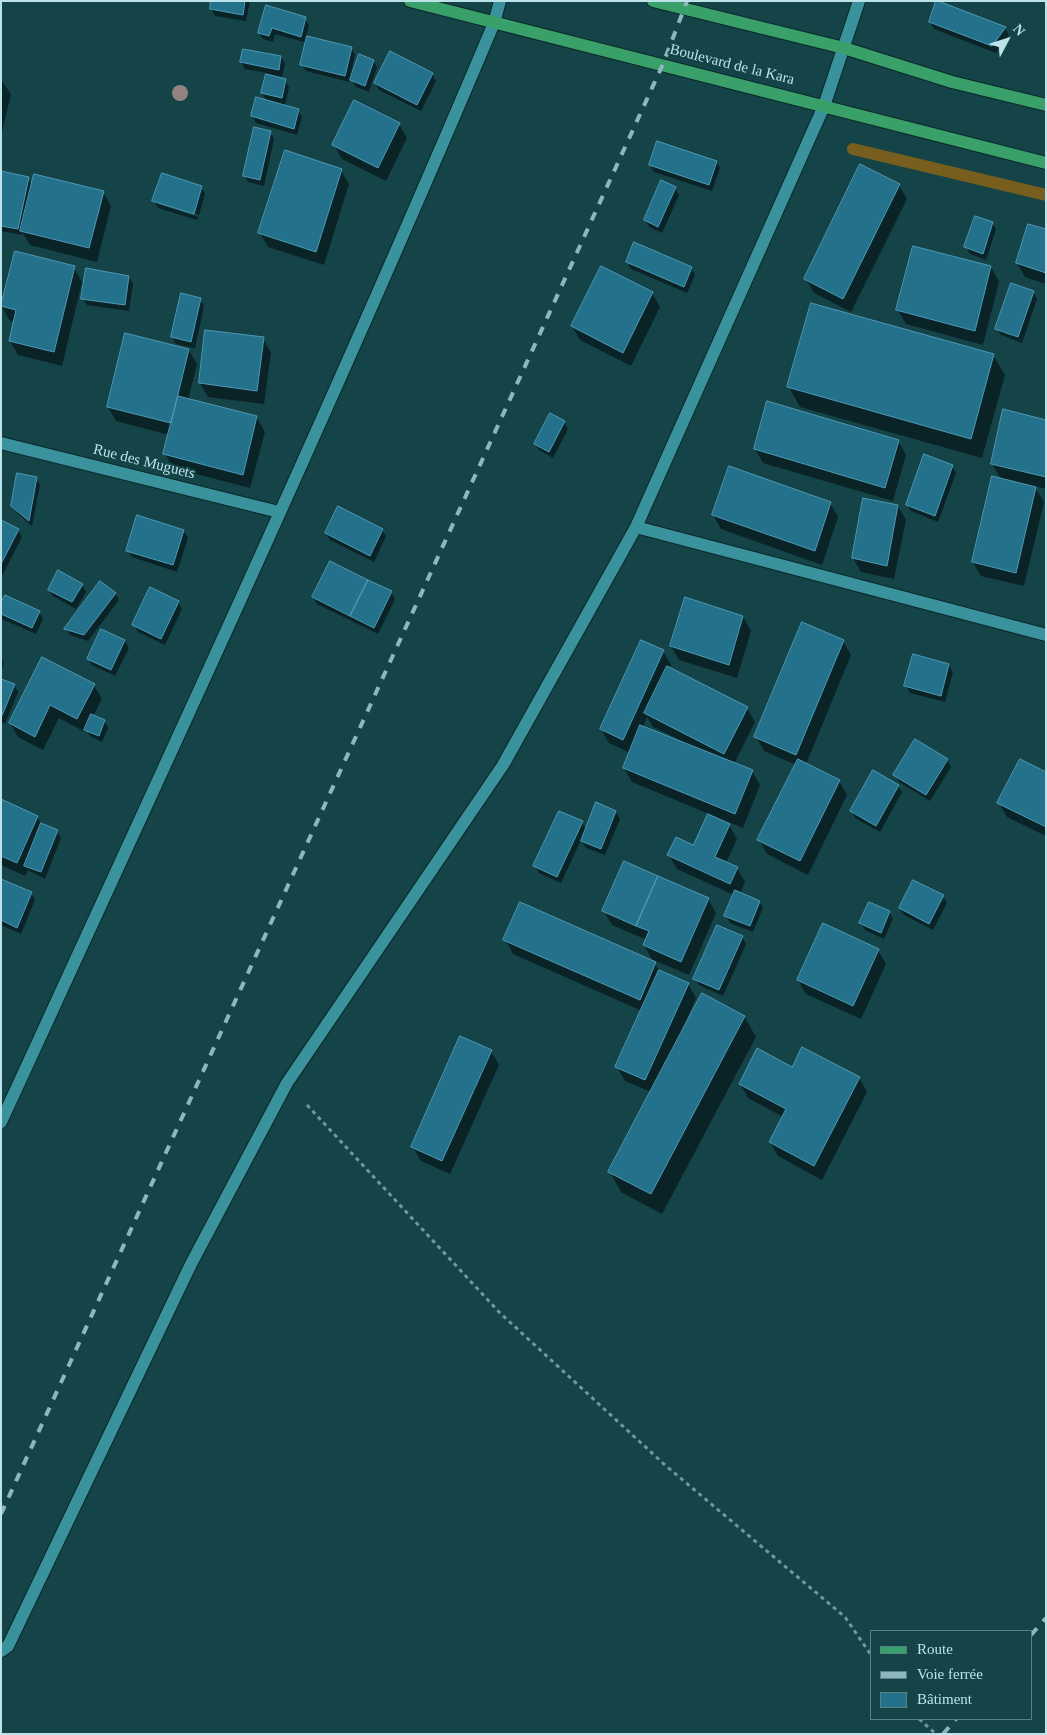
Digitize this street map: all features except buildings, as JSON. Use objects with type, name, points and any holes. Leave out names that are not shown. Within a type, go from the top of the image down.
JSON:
[{"type":"main road","name":"Boulevard de la Kara","points":[[410,1],[1046,164]]},
{"type":"main road","points":[[653,1],[845,46],[952,82],[1046,105]]},
{"type":"street","points":[[1,1122],[425,188],[494,23],[500,1]]},
{"type":"street","points":[[2,1651],[8,1646],[191,1264],[287,1083],[503,765],[636,528],[824,106],[857,6]]},
{"type":"street","name":"Rue des Muguets","points":[[1,443],[279,512]]},
{"type":"street","points":[[636,528],[1046,635]]},
{"type":"path","points":[[287,1083],[500,1313],[665,1465],[845,1617],[870,1654]]},
{"type":"path","points":[[920,1720],[934,1732]]},
{"type":"waterway","points":[[853,149],[1046,195]]},
{"type":"railway","points":[[1,1514],[663,64],[687,1]]},
{"type":"railway","points":[[1032,1634],[1046,1618]]},
{"type":"railway","points":[[943,1734],[955,1720]]}]
